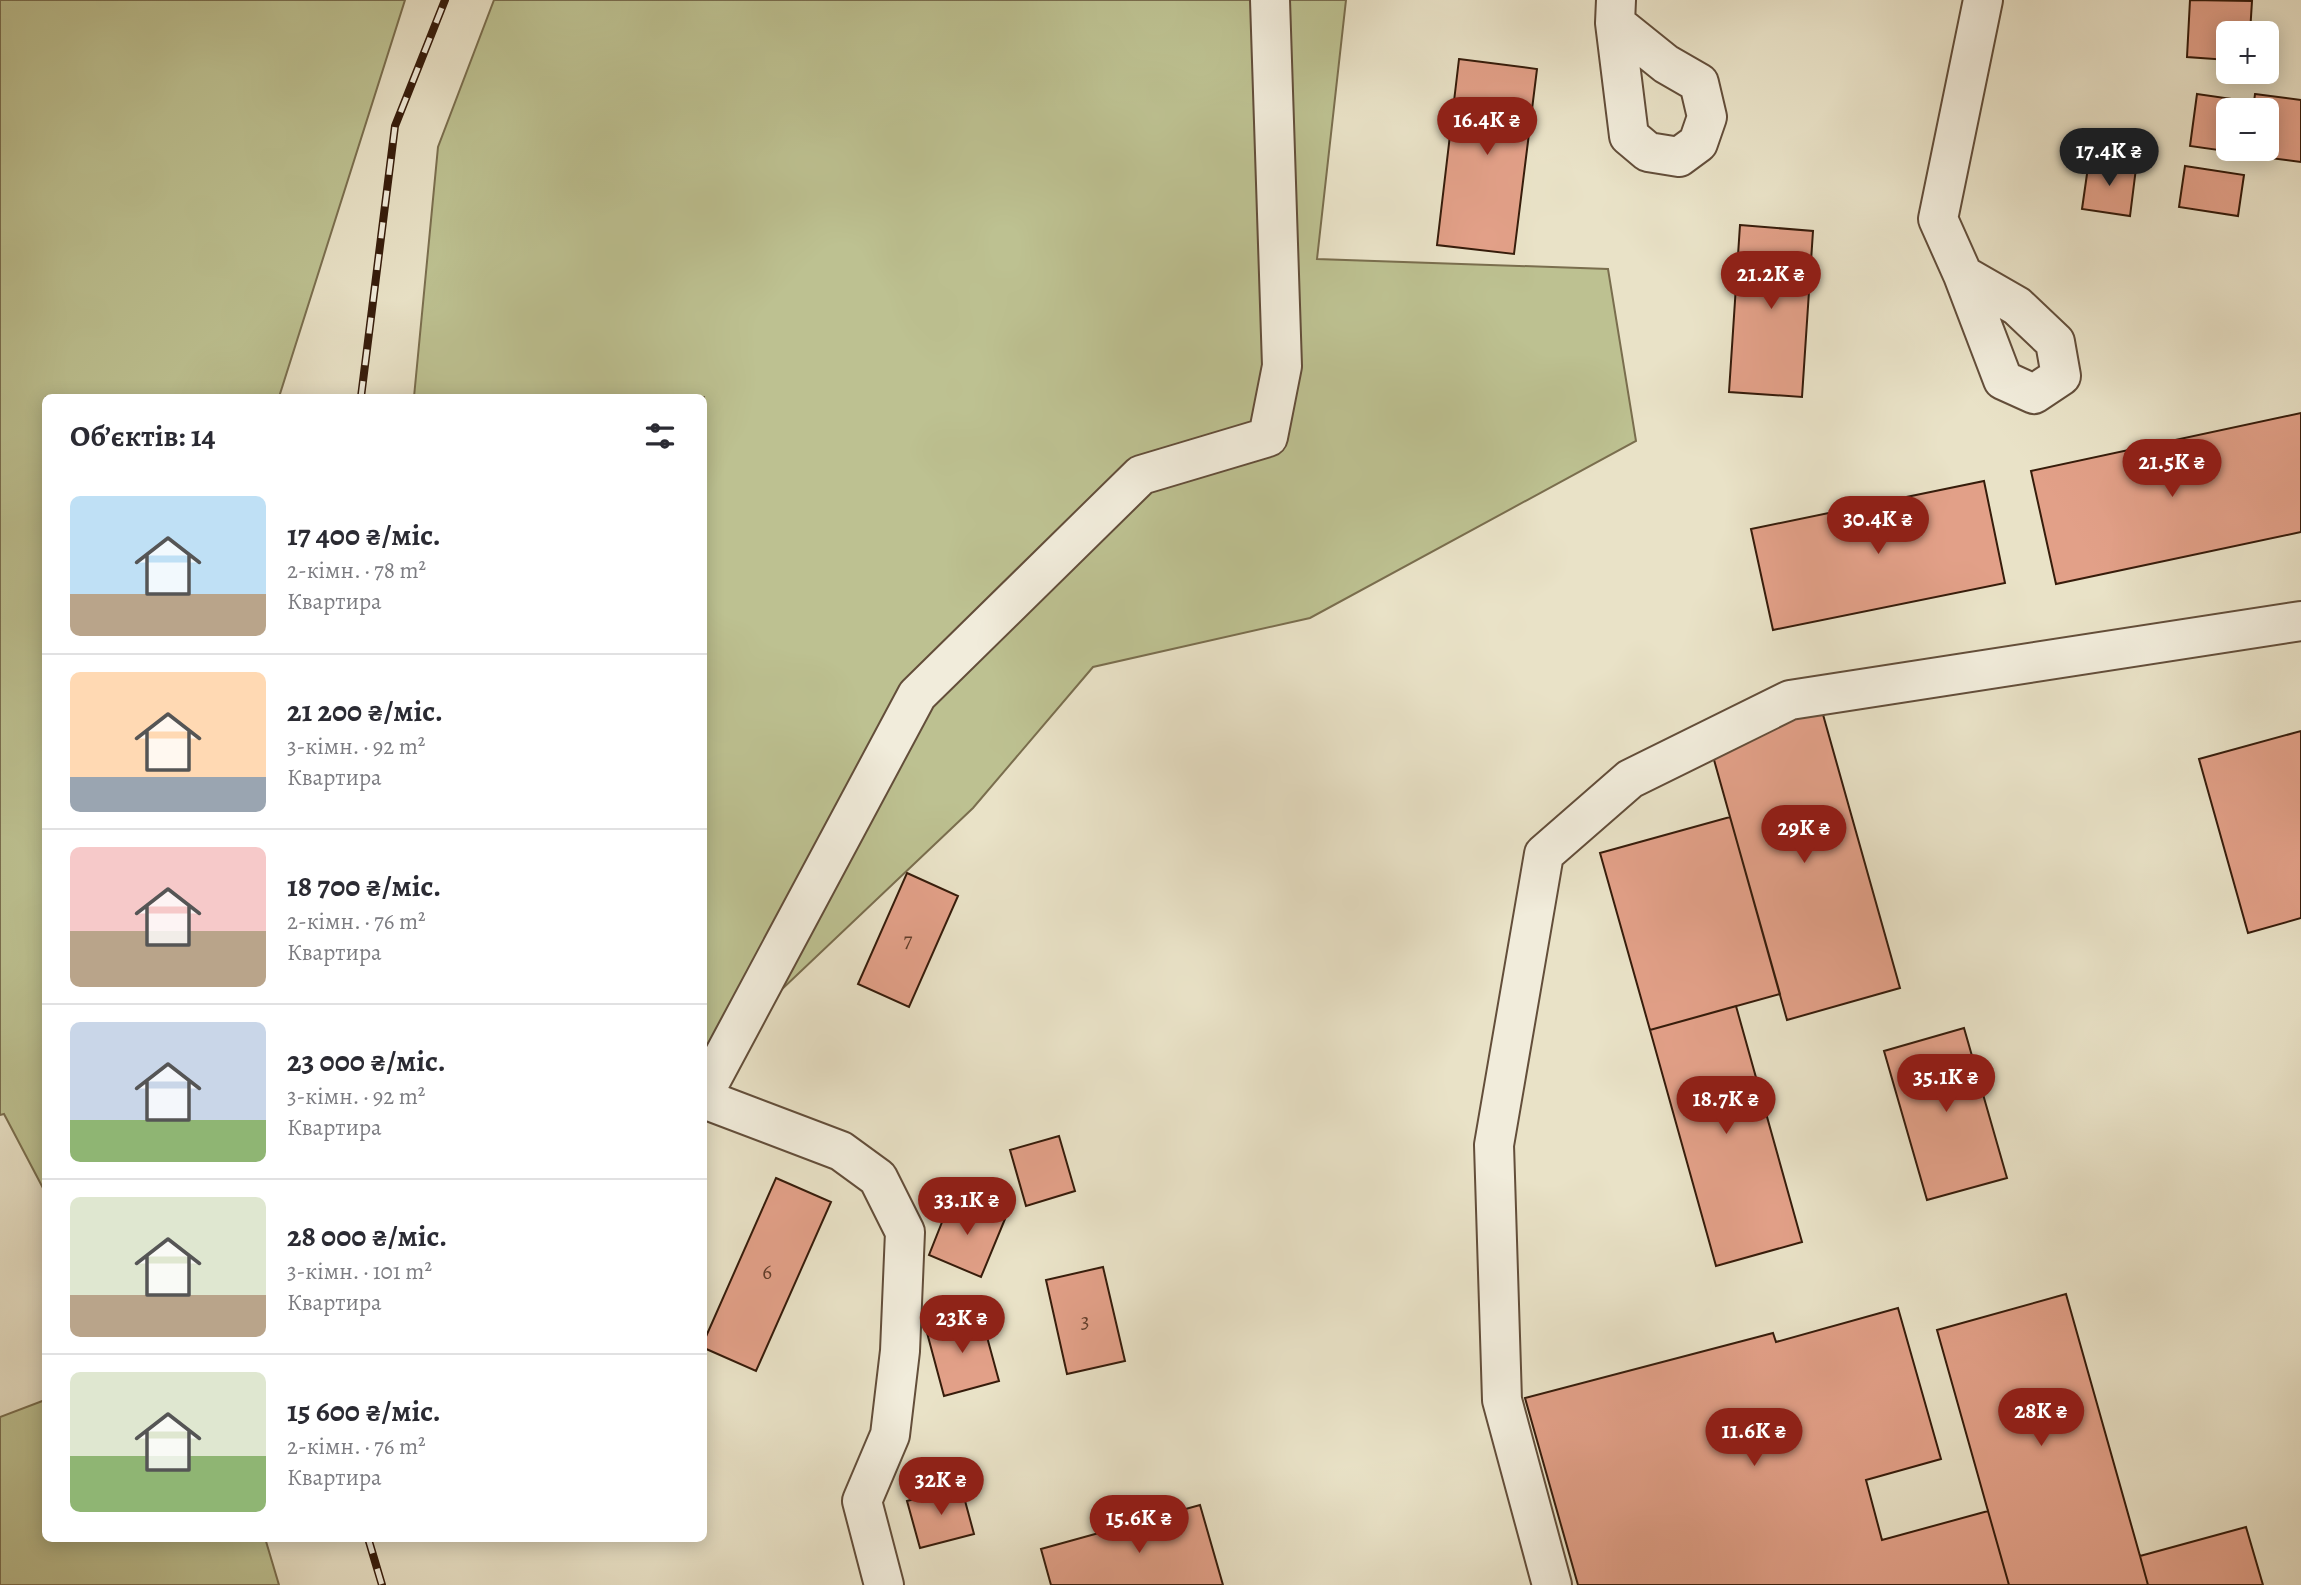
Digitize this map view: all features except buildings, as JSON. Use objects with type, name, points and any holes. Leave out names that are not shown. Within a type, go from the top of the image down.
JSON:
[{"type":"lane","points":[[707,1087],[917,695],[1141,475],[1268,437],[1282,366],[1270,0]]},
{"type":"lane","points":[[1964,275],[1938,219],[1983,0]]},
{"type":"lane","points":[[1552,1585],[1502,1400],[1494,1145],[1544,854],[1630,779],[1790,700],[2301,621]]},
{"type":"lane","points":[[707,1100],[841,1151],[878,1178],[905,1232],[900,1351],[890,1435],[862,1501],[884,1585]]},
{"type":"green space","points":[[0,0],[405,0],[280,394],[42,394],[42,1186],[4,1114],[0,1115]]},
{"type":"green space","points":[[494,0],[1346,0],[1317,259],[1608,269],[1636,441],[1310,618],[1093,667],[973,808],[707,1060],[707,394],[414,394],[438,147]]},
{"type":"green space","points":[[42,1401],[42,1542],[266,1542],[279,1585],[0,1585],[0,1417]]},
{"type":"railway","points":[[361,394],[395,126],[445,0]]},
{"type":"railway","points":[[369,1542],[382,1585]]}]
